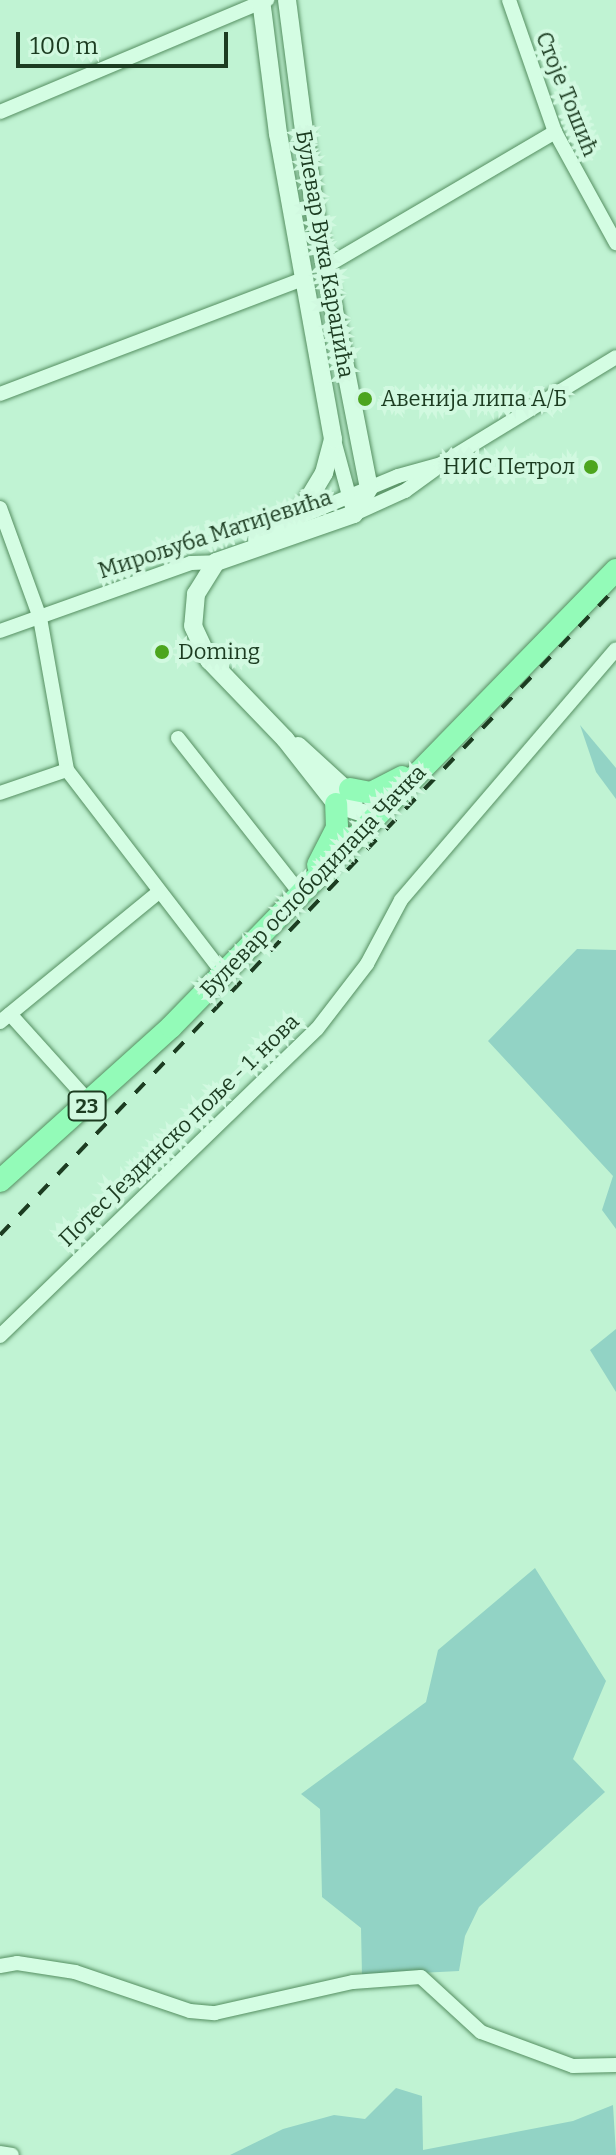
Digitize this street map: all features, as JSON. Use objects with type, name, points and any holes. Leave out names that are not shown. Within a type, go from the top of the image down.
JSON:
[{"type":"main road","name":"Булевар ослободилаца Чачка","points":[[0,1181],[90,1103],[223,973],[366,822],[419,773],[616,570]]},
{"type":"main road","points":[[307,886],[337,828],[343,796],[371,793],[419,773]]},
{"type":"street","name":"Булевар Вука Караџића","points":[[287,0],[325,267],[369,488]]},
{"type":"street","name":"Стоје Тошић","points":[[509,0],[555,132],[616,243]]},
{"type":"street","name":"Булевар Вука Караџића","points":[[263,1],[303,279],[333,439],[350,507]]},
{"type":"street","points":[[0,112],[263,1]]},
{"type":"street","points":[[325,267],[555,132]]},
{"type":"street","points":[[0,394],[303,279]]},
{"type":"street","points":[[242,550],[290,521],[405,491],[441,464],[616,357]]},
{"type":"street","points":[[290,521],[318,484],[333,439]]},
{"type":"street","points":[[350,507],[369,488],[441,464]]},
{"type":"street","name":"Мирољуба Матијевића","points":[[0,631],[191,563],[216,562],[350,507]]},
{"type":"street","points":[[0,508],[40,618],[67,770],[223,973]]},
{"type":"street","points":[[216,562],[194,605],[198,644],[366,822]]},
{"type":"street","name":"Потес Јездинско поље - 1. нова","points":[[0,1336],[317,1029],[367,964],[387,920],[419,876],[616,649]]},
{"type":"street","points":[[178,738],[307,886]]},
{"type":"street","points":[[0,793],[67,770]]},
{"type":"street","points":[[90,1103],[5,1018],[159,892]]},
{"type":"street","points":[[0,1966],[17,1963],[75,1972],[190,2011],[215,2013],[353,1982],[421,1977],[481,2032],[573,2066],[616,2065]]},
{"type":"street","points":[[0,2153],[12,2155]]},
{"type":"shaded area","points":[[580,725],[616,768],[616,799],[596,772]]},
{"type":"shaded area","points":[[577,949],[616,950],[616,1229],[602,1210],[613,1176],[488,1041]]},
{"type":"shaded area","points":[[616,1329],[616,1392],[590,1350]]},
{"type":"shaded area","points":[[535,1568],[606,1681],[573,1759],[605,1792],[479,1907],[465,1936],[459,1971],[362,1976],[361,1928],[322,1897],[320,1809],[301,1794],[426,1702],[438,1650]]},
{"type":"shaded area","points":[[396,2088],[422,2096],[423,2150],[573,2121],[613,2105],[616,2155],[230,2155],[283,2129],[334,2115],[365,2119]]},
{"type":"railway","points":[[0,1235],[616,588]]},
{"type":"place","name":"Авенија липа А/Б","points":[[365,399]]},
{"type":"place","name":"НИС Петрол","points":[[591,467]]},
{"type":"place","name":"Doming","points":[[162,652]]}]
